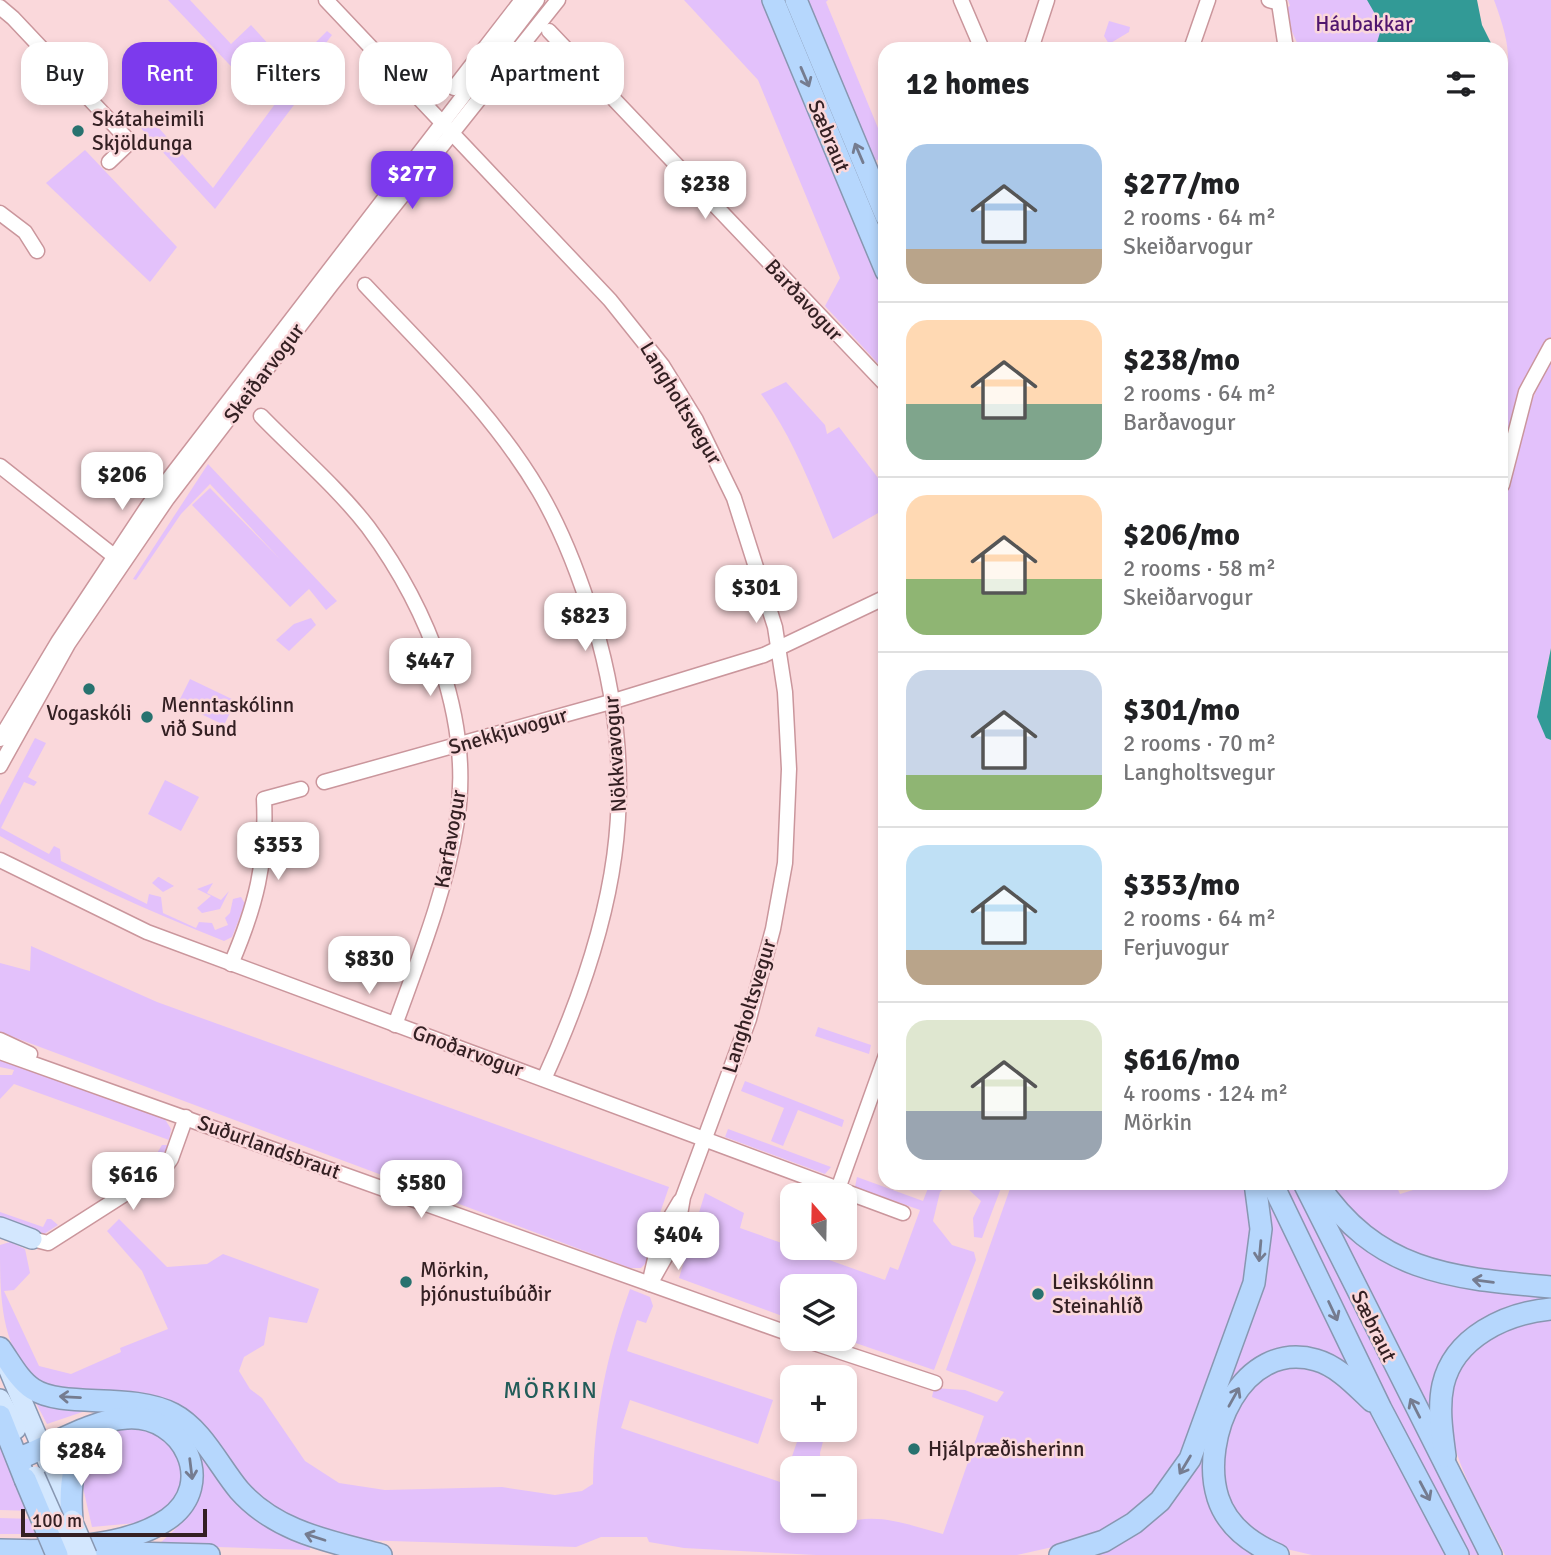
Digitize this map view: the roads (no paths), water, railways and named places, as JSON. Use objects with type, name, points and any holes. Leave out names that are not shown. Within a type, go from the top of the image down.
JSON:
[{"type":"highway","name":"Sæbraut","points":[[773,0],[878,252]]},
{"type":"highway","name":"Sæbraut","points":[[796,0],[878,197]]},
{"type":"highway","points":[[1060,1555],[1104,1541],[1133,1523],[1160,1501],[1190,1459],[1254,1283],[1261,1229],[1256,1190]]},
{"type":"highway","name":"Sæbraut","points":[[1275,1190],[1381,1409],[1458,1555]]},
{"type":"highway","name":"Sæbraut","points":[[1308,1190],[1491,1555]]},
{"type":"highway","points":[[1323,1190],[1364,1238],[1399,1260],[1445,1276],[1551,1287]]},
{"type":"highway","points":[[1447,1468],[1441,1410],[1443,1384],[1462,1348],[1498,1322],[1522,1313],[1551,1309]]},
{"type":"highway","points":[[0,1348],[23,1380],[40,1393],[138,1402],[176,1416],[191,1427],[239,1489],[268,1517],[322,1540],[381,1555]]},
{"type":"highway","points":[[1278,1555],[1244,1536],[1218,1500],[1213,1460],[1226,1412],[1236,1391],[1263,1365],[1281,1358],[1300,1357],[1334,1368],[1381,1409]]},
{"type":"highway","points":[[32,1445],[116,1405],[138,1402]]},
{"type":"highway","points":[[0,1416],[46,1476],[72,1520]]},
{"type":"highway","points":[[32,1445],[126,1418],[145,1418],[169,1429],[187,1449],[193,1474],[192,1489],[167,1520],[136,1534],[103,1542],[33,1551]]},
{"type":"highway","points":[[46,1476],[80,1450],[103,1424]]},
{"type":"highway","points":[[46,1476],[57,1555]]},
{"type":"highway","points":[[0,1550],[209,1555]]},
{"type":"main road","points":[[0,1227],[33,1239]]},
{"type":"main road","points":[[0,1238],[33,1239]]},
{"type":"main road","points":[[0,1348],[32,1445],[46,1476],[70,1555]]},
{"type":"main road","points":[[0,1399],[32,1445]]},
{"type":"main road","points":[[72,1520],[87,1555]]},
{"type":"street","name":"Langholtsvegur","points":[[326,0],[610,300],[662,365],[696,420],[734,498],[761,577],[779,648],[789,769],[785,863],[762,979],[683,1197],[661,1233],[650,1284]]},
{"type":"street","name":"Skeiðarvogur","points":[[495,42],[522,0]]},
{"type":"street","name":"Skeiðarvogur","points":[[500,42],[537,0]]},
{"type":"street","name":"Skeiðarvogur","points":[[0,739],[117,559],[447,128],[558,0]]},
{"type":"street","points":[[961,0],[979,42]]},
{"type":"street","points":[[1033,42],[1047,0]]},
{"type":"street","points":[[1193,42],[1208,0]]},
{"type":"street","points":[[1269,0],[1279,3],[1285,42]]},
{"type":"street","points":[[0,8],[13,18],[130,142],[109,163]]},
{"type":"street","name":"Barðavogur","points":[[549,31],[878,378]]},
{"type":"street","name":"Skeiðarvogur","points":[[454,88],[466,77]]},
{"type":"street","name":"Skeiðarvogur","points":[[447,128],[466,91]]},
{"type":"street","points":[[0,213],[25,232],[37,251]]},
{"type":"street","name":"Nökkvavogur","points":[[365,285],[475,403],[539,490],[564,537],[585,594],[614,701],[621,800],[614,871],[601,927],[544,1079]]},
{"type":"street","points":[[1508,463],[1527,392],[1551,346]]},
{"type":"street","name":"Karfavogur","points":[[261,416],[367,526],[398,573],[437,659],[460,745],[457,820],[447,871],[395,1025]]},
{"type":"street","points":[[0,466],[117,559]]},
{"type":"street","name":"Skeiðarvogur","points":[[0,766],[117,559]]},
{"type":"street","name":"Snekkjuvogur","points":[[324,782],[614,701],[779,648],[878,601]]},
{"type":"street","points":[[231,964],[257,896],[263,870],[264,799],[301,789]]},
{"type":"street","name":"Gnoðarvogur","points":[[0,860],[147,932],[822,1183]]},
{"type":"street","name":"Suðurlandsbraut","points":[[0,1040],[62,1072]]},
{"type":"street","name":"Suðurlandsbraut","points":[[0,1052],[186,1116],[780,1330]]},
{"type":"street","points":[[840,1183],[878,1077]]},
{"type":"street","points":[[33,1239],[48,1243],[153,1179],[171,1159],[186,1116]]},
{"type":"street","name":"Gnoðarvogur","points":[[858,1196],[903,1213]]},
{"type":"street","points":[[838,1351],[935,1383]]},
{"type":"water","points":[[1367,0],[1477,0],[1482,25],[1490,42],[1377,42],[1382,26]]},
{"type":"water","points":[[1551,648],[1551,740],[1546,738],[1537,717]]},
{"type":"place","name":"Skátaheimili Skjöldunga","points":[[78,131]]},
{"type":"place","name":"Vogaskóli","points":[[89,689]]},
{"type":"place","name":"Menntaskólinn við Sund","points":[[147,717]]},
{"type":"place","name":"Mörkin, þjónustuíbúðir","points":[[406,1282]]},
{"type":"place","name":"Leikskólinn Steinahlíð","points":[[1038,1294]]},
{"type":"place","name":"Hjálpræðisherinn","points":[[914,1449]]},
{"type":"district","name":"MÖRKIN","points":[[551,1390]]},
{"type":"park label","name":"Háubakkar","points":[[1364,24]]}]
